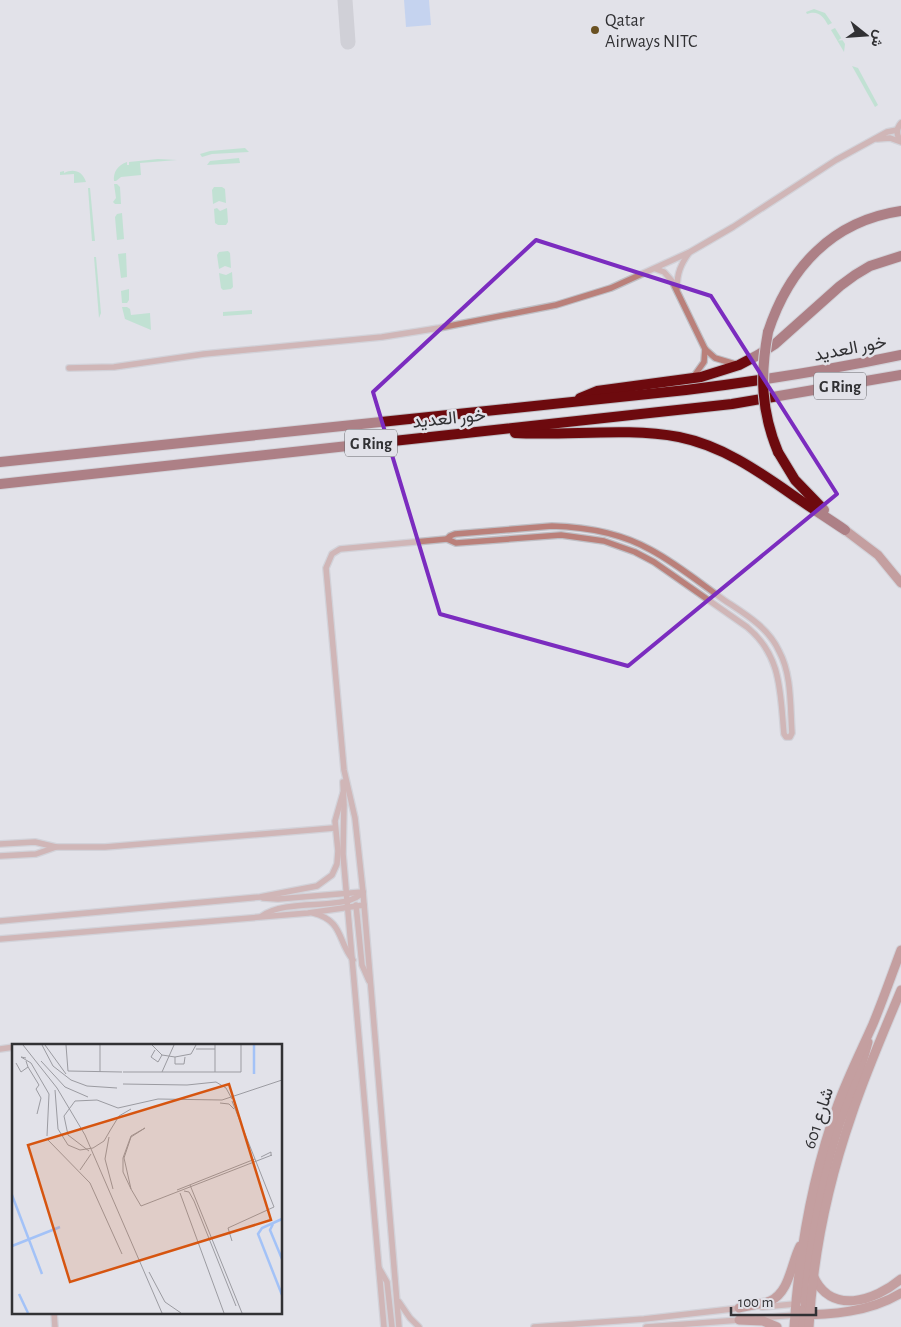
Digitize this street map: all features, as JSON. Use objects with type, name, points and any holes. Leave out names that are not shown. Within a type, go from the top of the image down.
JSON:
[{"type":"highway","points":[[845,530],[807,494],[795,480],[778,452],[768,426],[764,407],[763,363],[768,332],[785,290],[796,273],[826,242],[862,221],[899,210]]},
{"type":"highway","points":[[573,402],[597,391],[712,375],[739,365],[775,344],[855,275],[870,266],[901,256]]},
{"type":"highway","name":"خور العديد","points":[[0,462],[741,383],[860,363],[901,354]]},
{"type":"highway","name":"خور العديد","points":[[0,484],[732,404],[901,375]]},
{"type":"highway","points":[[484,431],[552,434],[659,434],[695,441],[729,454],[748,465],[845,530]]},
{"type":"main road","points":[[845,530],[865,544],[891,569],[901,583]]},
{"type":"main road","name":"شارع 601","points":[[795,1304],[804,1236],[816,1178],[832,1124],[901,950]]},
{"type":"main road","name":"شارع 601","points":[[802,1315],[813,1275],[828,1198],[844,1139],[901,990]]},
{"type":"main road","points":[[802,1327],[805,1282],[821,1189],[832,1148],[864,1057],[873,1024]]},
{"type":"main road","points":[[739,1308],[767,1302],[781,1294],[804,1236]]},
{"type":"main road","points":[[813,1275],[816,1284],[822,1292],[831,1298],[843,1301],[873,1295],[890,1287],[901,1278]]},
{"type":"main road","points":[[802,1315],[868,1308],[885,1302],[901,1293]]},
{"type":"main road","points":[[795,1304],[800,1308],[809,1327]]},
{"type":"main road","points":[[794,1327],[802,1315]]},
{"type":"main road","points":[[740,1320],[763,1322],[777,1327]]},
{"type":"street","points":[[901,123],[897,130],[897,137],[901,142]]},
{"type":"street","points":[[69,368],[140,364],[204,354],[430,330],[556,306],[611,288],[690,252],[733,227],[836,160],[887,132],[897,130]]},
{"type":"street","points":[[875,140],[887,138],[901,142]]},
{"type":"street","points":[[677,292],[678,274],[683,261],[690,252]]},
{"type":"street","points":[[656,269],[669,277],[705,349],[715,358],[739,365]]},
{"type":"street","points":[[692,378],[702,367],[705,349]]},
{"type":"street","points":[[399,1327],[363,892],[355,818],[344,770],[326,568],[329,558],[336,551],[345,548],[447,539],[456,543],[568,535],[604,541],[644,556],[747,626],[761,640],[772,657],[778,676],[784,734],[788,738],[792,735],[787,675],[783,658],[771,638],[756,623],[652,550],[616,536],[591,530],[565,527],[455,534],[447,539]]},
{"type":"street","points":[[344,770],[342,848],[384,1327]]},
{"type":"street","points":[[0,921],[260,897],[317,886],[328,880],[335,870],[338,857],[334,828],[337,808],[343,791]]},
{"type":"street","points":[[0,844],[35,842],[56,847],[105,847],[334,828]]},
{"type":"street","points":[[0,856],[36,854],[56,847]]},
{"type":"street","points":[[260,897],[278,899],[363,892]]},
{"type":"street","points":[[0,939],[308,912],[348,904],[363,892]]},
{"type":"street","points":[[347,893],[355,899],[362,965],[370,983]]},
{"type":"street","points":[[260,917],[279,907],[364,905]]},
{"type":"street","points":[[308,912],[320,915],[334,925],[353,960]]},
{"type":"street","points":[[379,1268],[387,1282],[392,1327]]},
{"type":"street","points":[[397,1300],[419,1327]]},
{"type":"street","points":[[534,1327],[644,1319],[739,1308],[795,1304]]},
{"type":"street","points":[[54,1314],[55,1327]]},
{"type":"street","points":[[646,1327],[802,1315]]},
{"type":"highlighted area","points":[[536,240],[711,296],[837,494],[628,666],[440,614],[373,392]]},
{"type":"green space","points":[[814,9],[825,13],[832,23],[828,25],[817,13],[807,14],[806,12]]},
{"type":"green space","points":[[835,28],[845,44],[844,52],[831,30]]},
{"type":"green space","points":[[852,66],[858,68],[878,105],[875,107]]},
{"type":"green space","points":[[245,148],[249,152],[212,154],[202,157],[200,154],[210,151]]},
{"type":"green space","points":[[239,158],[240,163],[207,165],[210,161]]},
{"type":"green space","points":[[158,159],[177,160],[140,163],[141,175],[121,177],[114,181],[115,172],[124,163],[127,162],[127,165],[129,165],[129,162]]},
{"type":"green space","points":[[64,171],[64,173],[74,171],[80,173],[86,182],[74,183],[74,174],[60,175],[60,172]]},
{"type":"green space","points":[[114,184],[120,187],[121,204],[113,202],[116,198]]},
{"type":"green space","points":[[214,187],[225,189],[226,203],[219,201],[213,204],[212,190]]},
{"type":"green space","points":[[88,188],[90,188],[95,241],[92,241]]},
{"type":"green space","points":[[217,208],[220,211],[227,208],[228,222],[226,225],[215,223],[214,209]]},
{"type":"green space","points":[[122,213],[124,239],[117,240],[115,217],[117,214]]},
{"type":"green space","points":[[228,251],[230,253],[231,268],[225,266],[219,269],[217,255],[219,252]]},
{"type":"green space","points":[[126,253],[127,277],[121,278],[118,254]]},
{"type":"green space","points":[[94,257],[96,257],[101,313],[99,318]]},
{"type":"green space","points":[[232,272],[233,287],[223,290],[219,273],[226,275]]},
{"type":"green space","points":[[129,289],[129,300],[127,303],[122,303],[121,291]]},
{"type":"green space","points":[[122,307],[130,309],[131,315],[150,313],[151,330],[125,319]]},
{"type":"green space","points":[[252,310],[252,314],[223,316],[223,312]]},
{"type":"water","points":[[404,0],[429,0],[431,25],[406,27]]},
{"type":"taxiway","points":[[345,0],[348,42]]},
{"type":"place","name":"Qatar Airways NITC","points":[[595,30]]}]
